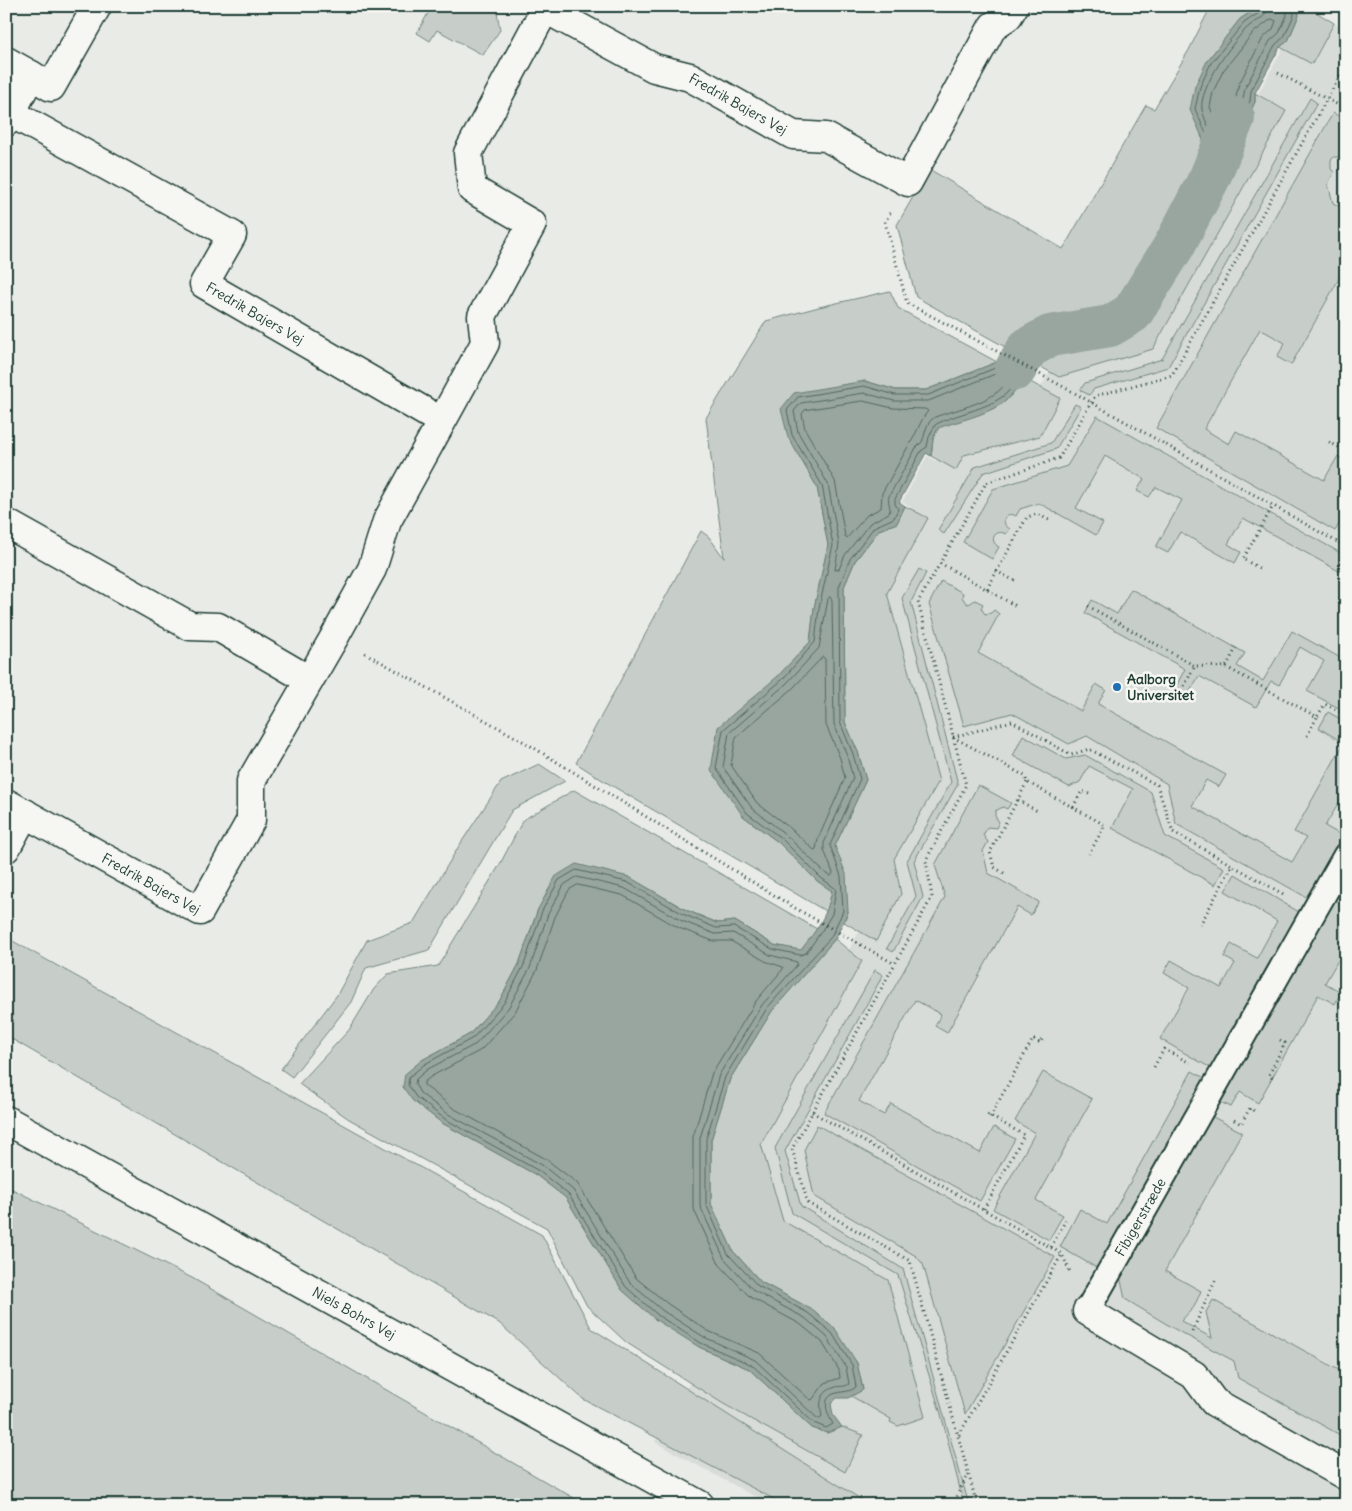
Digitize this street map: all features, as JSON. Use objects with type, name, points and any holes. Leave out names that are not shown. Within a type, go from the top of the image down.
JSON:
[{"type":"street","points":[[6,61],[51,87],[97,6]]},
{"type":"street","points":[[908,182],[993,26],[1008,16],[1014,6]]},
{"type":"street","name":"Fredrik Bajers Vej","points":[[16,808],[200,912],[251,820],[250,780],[335,636],[372,569],[387,521],[485,343],[482,316],[532,224],[472,189],[468,153],[543,8],[654,68],[690,77],[793,134],[826,137],[908,182]]},
{"type":"street","name":"Fredrik Bajers Vej","points":[[31,75],[9,117],[232,235],[204,284],[441,421]]},
{"type":"street","points":[[6,523],[190,626],[218,627],[309,680]]},
{"type":"street","points":[[6,848],[16,808]]},
{"type":"street","name":"Niels Bohrs Vej","points":[[6,1120],[700,1505]]},
{"type":"street","points":[[1087,1311],[1194,1375],[1214,1402],[1346,1476]]},
{"type":"lane","name":"Fibigerstræde","points":[[1087,1311],[1346,855]]},
{"type":"path","points":[[1332,6],[1346,14]]},
{"type":"path","points":[[977,1505],[910,1261],[808,1203],[792,1149],[932,897],[926,860],[966,785],[918,602],[986,483],[1059,458],[1095,396],[1172,375],[1346,65]]},
{"type":"path","points":[[1278,73],[1346,109]]},
{"type":"path","points":[[908,182],[885,222],[907,303],[1091,403],[1346,547]]},
{"type":"path","points":[[1329,442],[1346,451]]},
{"type":"path","points":[[1259,568],[1243,559],[1273,506]]},
{"type":"path","points":[[987,589],[1028,518],[1037,514],[1051,521]]},
{"type":"path","points":[[1340,544],[1346,533]]},
{"type":"path","points":[[940,563],[1016,606]]},
{"type":"path","points":[[996,571],[1017,582]]},
{"type":"path","points":[[1088,606],[1195,666],[1226,667],[1317,717]]},
{"type":"path","points":[[335,636],[526,743],[795,908],[895,964]]},
{"type":"path","points":[[1226,667],[1236,648]]},
{"type":"path","points":[[1179,695],[1195,666]]},
{"type":"path","points":[[1307,736],[1325,704],[1346,715]]},
{"type":"path","points":[[953,737],[1012,721],[1071,755],[1089,749],[1157,786],[1173,832],[1314,912]]},
{"type":"path","points":[[953,737],[1025,776],[1027,782],[1104,825],[1089,854]]},
{"type":"path","points":[[1004,874],[994,867],[990,852],[1027,782]]},
{"type":"path","points":[[1073,807],[1082,790],[1089,794]]},
{"type":"path","points":[[1018,800],[1039,812]]},
{"type":"path","points":[[1200,925],[1232,866]]},
{"type":"path","points":[[990,1116],[1033,1039],[1040,1043],[1043,1038]]},
{"type":"path","points":[[1154,1067],[1164,1049],[1219,1079]]},
{"type":"path","points":[[1272,1078],[1269,1075],[1282,1051]]},
{"type":"path","points":[[1233,1119],[1242,1124],[1250,1108],[1254,1110]]},
{"type":"path","points":[[812,1112],[1062,1254],[1087,1311]]},
{"type":"path","points":[[984,1209],[1024,1135],[986,1113]]},
{"type":"path","points":[[1051,1247],[1067,1218]]},
{"type":"path","points":[[959,1435],[1062,1254]]},
{"type":"path","points":[[1192,1332],[1216,1281]]},
{"type":"path","points":[[951,1505],[969,1474]]},
{"type":"shaded area","points":[[432,6],[496,6],[500,30],[483,55],[437,30],[430,41],[417,33]]},
{"type":"shaded area","points":[[1211,6],[1260,6],[1240,19],[1207,61],[1201,136],[1221,170],[1255,102],[1255,93],[1286,111],[1153,349],[1059,377],[916,297],[897,225],[929,169],[1063,249],[1146,105],[1154,109],[1189,50]]},
{"type":"shaded area","points":[[1297,6],[1306,6],[1334,23],[1312,64],[1280,47],[1288,41],[1299,15]]},
{"type":"shaded area","name":"Aalborg Universitet","points":[[1316,12],[1346,30],[1346,1505],[770,1505],[655,1442],[769,1247],[738,1145],[877,900],[864,593],[911,507],[902,502],[927,456],[936,461],[954,430],[1030,406],[1057,359],[1140,330],[1268,100],[1258,94],[1283,48]]},
{"type":"shaded area","points":[[1310,98],[1317,103],[1168,367],[1094,389],[1089,395],[1080,390],[1085,383],[1162,359]]},
{"type":"shaded area","points":[[1333,113],[1346,120],[1346,138],[1342,141],[1341,145],[1345,153],[1343,157],[1334,157],[1331,160],[1331,169],[1334,172],[1328,184],[1333,203],[1346,210],[1346,266],[1291,365],[1277,357],[1285,343],[1260,329],[1204,429],[1229,444],[1236,431],[1324,480],[1338,456],[1346,461],[1346,512],[1335,531],[1156,428]]},
{"type":"shaded area","points":[[890,291],[898,308],[997,362],[926,390],[896,390],[864,381],[788,437],[817,487],[828,545],[814,608],[810,642],[778,676],[743,816],[778,842],[817,881],[832,891],[827,912],[576,763],[701,531],[709,537],[724,558],[706,418],[766,321]]},
{"type":"shaded area","points":[[1023,378],[1060,398],[1040,436],[964,455],[956,470],[931,456],[933,439],[939,427],[980,414],[1003,403]]},
{"type":"shaded area","points":[[1075,404],[1081,407],[1056,449],[983,473],[944,534],[938,530],[975,467],[1051,443]]},
{"type":"shaded area","points":[[1097,416],[1346,556],[1346,575],[1243,518],[1228,544],[1241,552],[1235,563],[1180,532],[1168,553],[1156,547],[1182,500],[1156,487],[1149,497],[1137,491],[1144,479],[1105,456],[1076,508],[1103,523],[1096,535],[1039,503],[1020,509],[1016,516],[1006,516],[1004,521],[1010,529],[1006,534],[999,533],[994,536],[994,542],[999,547],[992,559],[963,542],[993,489],[1067,466]]},
{"type":"shaded area","points":[[905,506],[928,518],[887,593],[939,781],[894,859],[901,894],[876,941],[844,922],[848,912],[835,846],[866,780],[858,752],[845,722],[844,587],[855,561],[879,530],[897,523]]},
{"type":"shaded area","points":[[919,569],[926,573],[911,602],[958,784],[914,861],[923,897],[893,952],[887,948],[916,896],[907,861],[951,782],[902,598]]},
{"type":"shaded area","points":[[941,581],[963,593],[962,597],[966,603],[969,604],[975,600],[983,604],[981,608],[985,614],[991,613],[994,610],[999,614],[978,653],[1081,711],[1096,684],[1106,690],[1098,704],[1226,775],[1219,787],[1206,780],[1192,806],[1292,862],[1306,838],[1294,832],[1344,743],[1319,728],[1328,712],[1346,722],[1346,797],[1343,796],[1325,826],[1346,838],[1346,845],[1313,901],[1176,824],[1167,784],[1087,736],[1069,744],[1012,713],[964,726],[929,604]]},
{"type":"shaded area","points":[[1131,589],[1245,653],[1237,666],[1263,681],[1292,631],[1346,661],[1346,712],[1307,691],[1324,661],[1300,647],[1279,685],[1271,681],[1256,707],[1199,676],[1186,698],[1173,692],[1185,669],[1085,613],[1092,600],[1117,614]]},
{"type":"shaded area","points":[[1023,735],[1066,759],[1085,755],[1151,792],[1165,836],[1224,868],[1215,885],[1112,828],[1133,789],[1089,766],[1080,782],[1069,787],[1013,756]]},
{"type":"shaded area","points":[[539,764],[565,781],[512,810],[429,950],[366,968],[351,1002],[292,1077],[281,1069],[337,995],[367,940],[413,923],[459,846],[501,782]]},
{"type":"shaded area","points":[[978,785],[1011,803],[1007,809],[1003,807],[995,811],[995,816],[999,822],[996,828],[988,827],[983,835],[988,842],[983,851],[988,873],[1039,902],[1031,915],[1017,907],[947,1033],[935,1026],[941,1014],[915,1000],[859,1101],[884,1115],[891,1104],[980,1153],[994,1127],[1015,1139],[980,1201],[824,1113],[945,897],[935,865]]},
{"type":"shaded area","points":[[574,790],[817,929],[801,951],[774,945],[735,921],[718,923],[686,910],[629,877],[538,909],[519,964],[500,1000],[470,1034],[422,1060],[412,1100],[442,1123],[536,1175],[566,1198],[622,1290],[699,1347],[749,1369],[812,1428],[827,1433],[842,1427],[863,1435],[845,1472],[722,1403],[627,1343],[587,1306],[547,1228],[349,1119],[299,1084],[349,1030],[374,989],[388,974],[438,966],[499,866],[523,820]]},
{"type":"shaded area","points":[[1235,874],[1304,915],[1216,1071],[1160,1039],[1189,988],[1164,973],[1171,960],[1221,988],[1235,963],[1224,957],[1231,944],[1257,958],[1277,921],[1225,891]]},
{"type":"shaded area","points":[[1346,882],[1346,946],[1325,983],[1341,992],[1335,1004],[1318,995],[1258,1103],[1240,1092],[1231,1107],[1218,1101]]},
{"type":"shaded area","points":[[9,939],[542,1235],[591,1328],[870,1505],[785,1505],[583,1399],[499,1323],[10,1038],[6,1029],[6,945]]},
{"type":"shaded area","points":[[835,939],[862,961],[761,1144],[783,1221],[888,1280],[925,1417],[898,1426],[890,1422],[891,1419],[851,1396],[863,1389],[857,1363],[811,1309],[761,1282],[733,1251],[711,1204],[711,1140],[730,1079],[772,1011]]},
{"type":"shaded area","points":[[875,970],[883,975],[785,1151],[801,1206],[903,1269],[969,1505],[964,1505],[941,1414],[898,1275],[792,1213],[775,1148]]},
{"type":"shaded area","points":[[1192,1071],[1210,1081],[1104,1272],[1060,1247],[1080,1209],[1107,1224]]},
{"type":"shaded area","points":[[1043,1072],[1092,1099],[1036,1200],[1063,1215],[1049,1240],[993,1209],[1035,1133],[1015,1121]]},
{"type":"shaded area","points":[[1209,1115],[1242,1132],[1165,1271],[1201,1291],[1194,1307],[1181,1321],[1212,1338],[1206,1312],[1213,1300],[1346,1374],[1346,1434],[1340,1435],[1238,1378],[1234,1361],[1178,1331],[1125,1299],[1120,1276]]},
{"type":"shaded area","points":[[817,1125],[1055,1257],[965,1414],[923,1264],[916,1256],[814,1196],[804,1150]]},
{"type":"shaded area","points":[[6,1186],[192,1278],[586,1505],[6,1505]]},
{"type":"water","points":[[1260,6],[1297,6],[1299,15],[1288,41],[1280,47],[1255,93],[1255,102],[1221,170],[1212,172],[1204,166],[1209,152],[1190,110],[1195,86],[1207,61],[1240,19]]},
{"type":"water","points":[[997,362],[1015,370],[1023,378],[1017,388],[1007,400],[997,407],[938,428],[933,439],[931,456],[926,453],[899,502],[905,506],[897,523],[879,530],[855,561],[844,587],[845,722],[858,752],[866,780],[835,846],[846,874],[848,912],[835,939],[772,1011],[730,1079],[711,1140],[711,1204],[733,1251],[761,1282],[811,1309],[836,1330],[857,1363],[863,1390],[848,1398],[837,1398],[831,1404],[833,1415],[842,1427],[827,1433],[812,1428],[749,1369],[699,1347],[656,1320],[622,1290],[566,1198],[536,1175],[442,1123],[412,1100],[403,1087],[405,1074],[422,1060],[470,1034],[500,1000],[519,964],[538,909],[556,876],[576,864],[629,877],[686,910],[717,923],[735,921],[774,945],[801,950],[824,916],[832,891],[817,881],[778,842],[743,816],[711,770],[718,727],[778,676],[810,642],[814,608],[828,545],[817,487],[788,437],[781,409],[794,393],[865,381],[896,390],[926,390]]},
{"type":"waterway","points":[[1015,370],[1028,348],[1050,336],[1110,326],[1132,313],[1174,246],[1210,177],[1234,118]]},
{"type":"place","name":"Aalborg Universitet","points":[[1117,687]]}]
